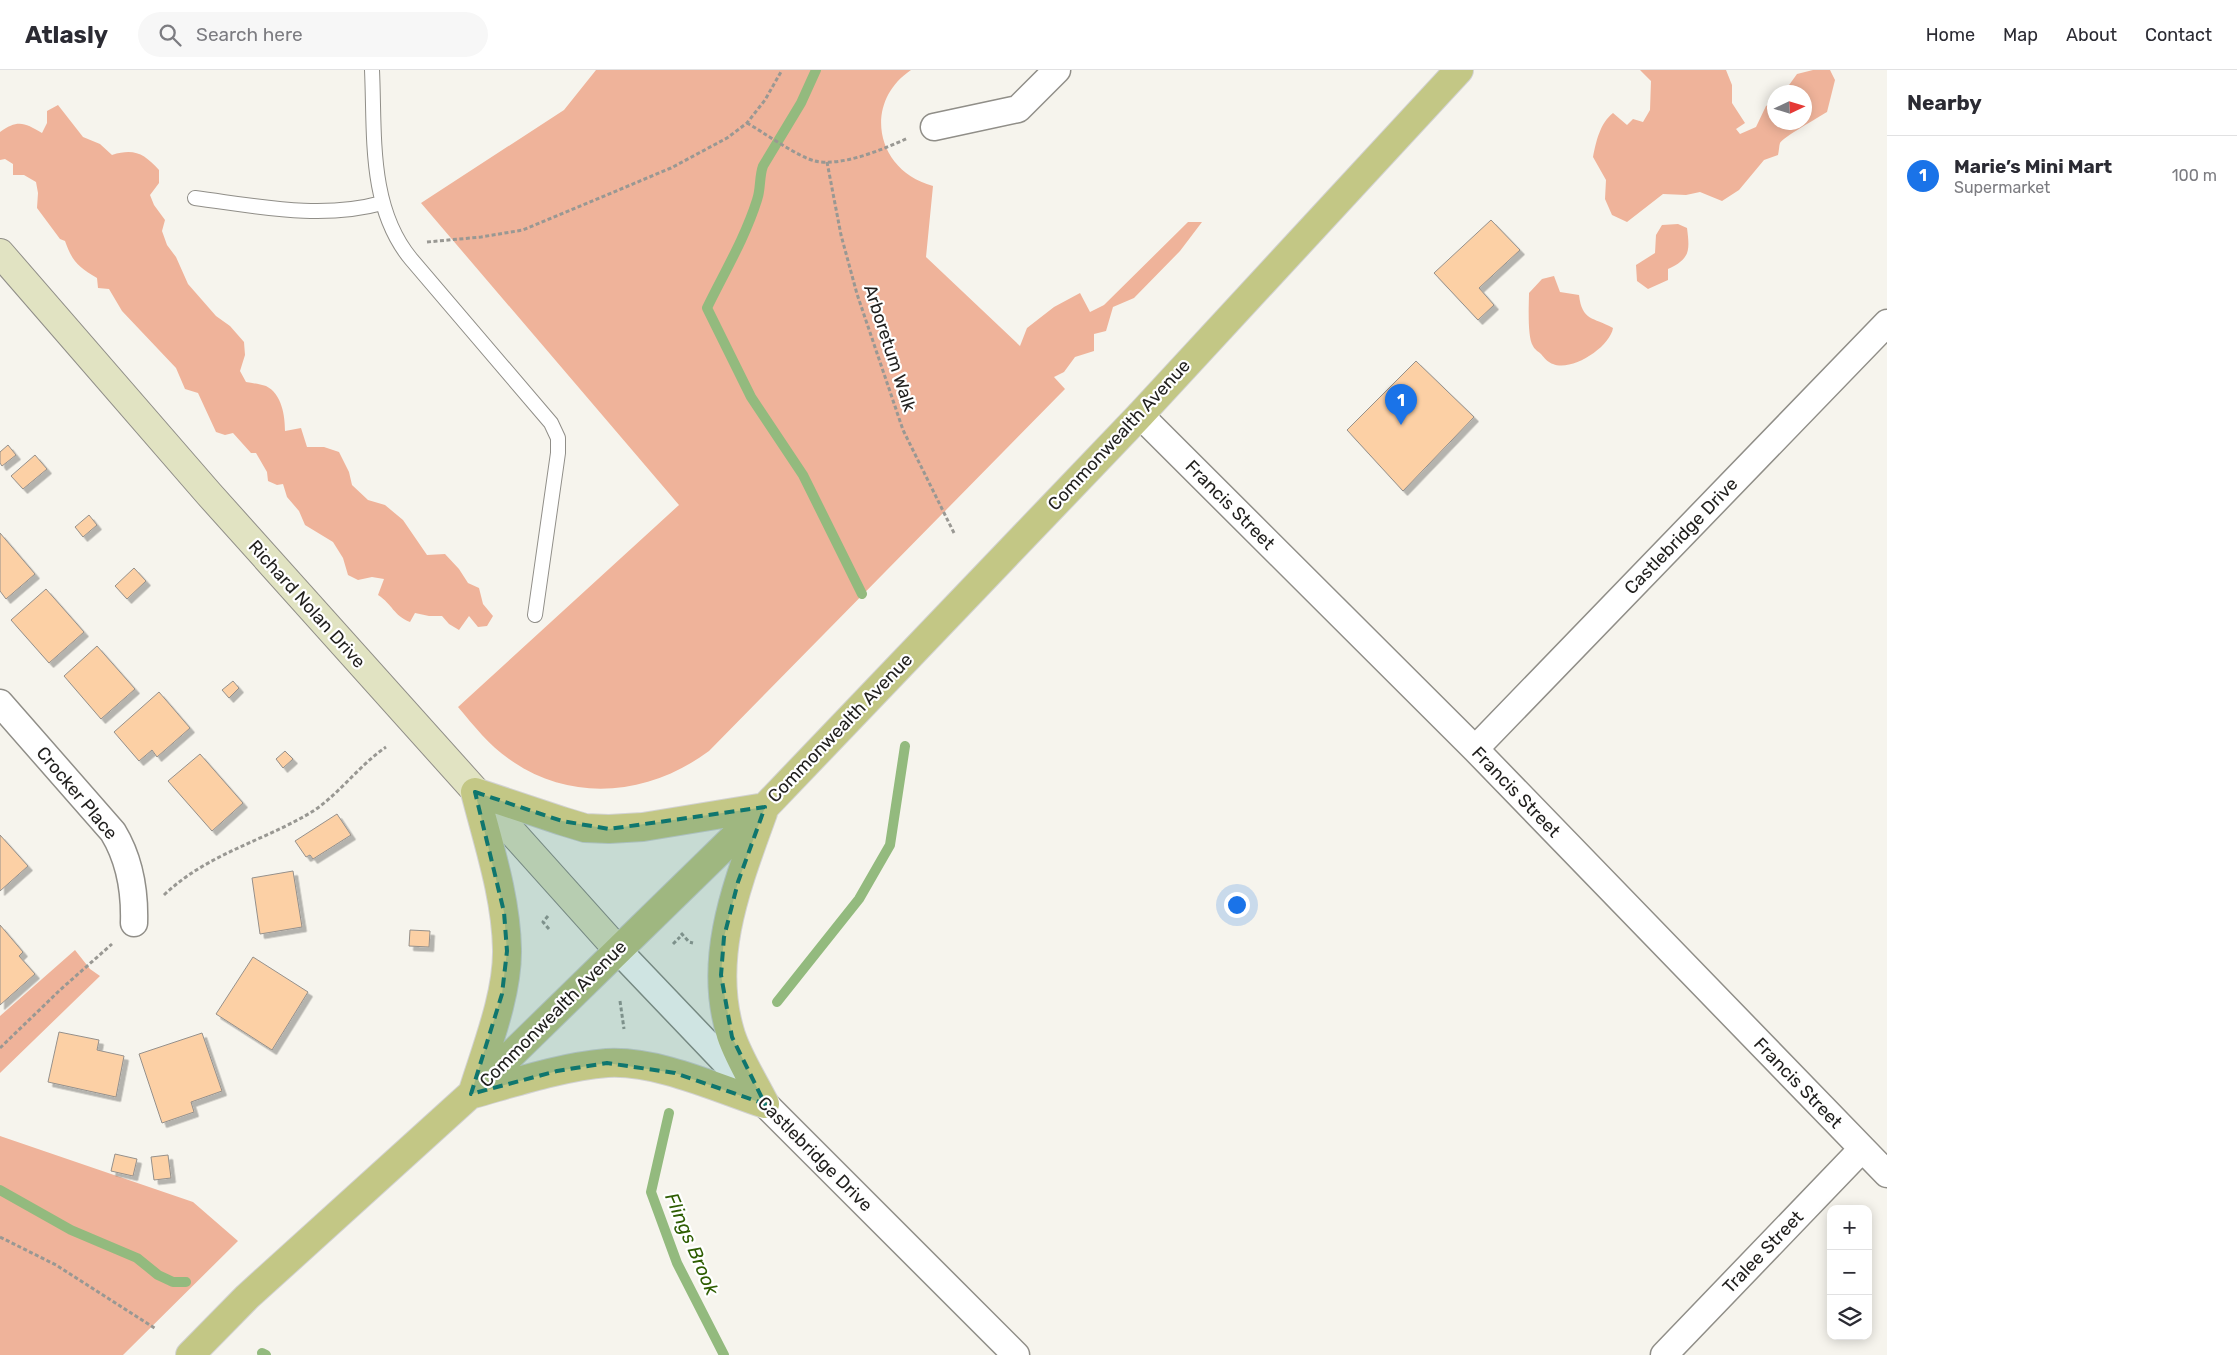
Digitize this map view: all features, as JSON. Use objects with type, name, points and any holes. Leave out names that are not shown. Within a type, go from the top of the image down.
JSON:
[{"type":"main road","name":"Commonwealth Avenue","points":[[190,1355],[247,1297],[471,1094],[765,807],[1140,415],[1458,70]]},
{"type":"main road","name":"Richard Nolan Drive","points":[[0,253],[203,487],[618,950]]},
{"type":"main road","points":[[475,792],[586,828],[642,827],[765,807],[738,882],[724,937],[721,975],[724,1010],[732,1037],[765,1104]]},
{"type":"main road","points":[[471,1094],[502,994],[507,951],[504,912],[475,792]]},
{"type":"main road","points":[[471,1094],[557,1071],[608,1063],[642,1066],[675,1074],[765,1104]]},
{"type":"street","points":[[934,127],[1018,109],[1057,70]]},
{"type":"street","name":"Castlebridge Drive","points":[[1475,749],[1887,323]]},
{"type":"street","name":"Francis Street","points":[[1140,415],[1475,749],[1887,1174]]},
{"type":"street","name":"Crocker Place","points":[[0,703],[113,832],[120,844],[132,884],[134,924]]},
{"type":"street","name":"Castlebridge Drive","points":[[618,950],[765,1104],[1016,1355]]},
{"type":"street","name":"Tralee Street","points":[[1664,1355],[1862,1149]]},
{"type":"lane","points":[[372,70],[378,172],[382,203],[392,232],[399,245],[555,430],[558,438],[558,454],[535,615]]},
{"type":"lane","points":[[194,198],[312,211],[339,212],[382,203]]},
{"type":"path","points":[[399,245],[480,237],[523,230],[671,168],[727,138],[747,123],[765,100],[782,70]]},
{"type":"path","points":[[747,123],[803,156],[814,161],[827,162],[847,159],[887,148],[934,127]]},
{"type":"path","name":"Arboretum Walk","points":[[827,162],[841,235],[857,294],[894,404],[903,430],[954,533]]},
{"type":"path","points":[[0,1048],[180,880],[244,844],[312,812],[386,747]]},
{"type":"path","points":[[549,929],[543,922],[550,914]]},
{"type":"path","points":[[677,929],[689,942],[697,944]]},
{"type":"path","points":[[620,1001],[624,1029]]},
{"type":"path","points":[[0,1237],[56,1265],[156,1329]]},
{"type":"highlighted area","points":[[475,792],[562,821],[609,829],[765,807],[738,882],[724,937],[721,975],[732,1037],[765,1104],[675,1073],[607,1063],[557,1071],[471,1094],[502,994],[507,951],[504,912]]},
{"type":"shaded area","points":[[596,70],[911,70],[896,84],[886,100],[881,117],[882,135],[888,151],[899,166],[914,178],[933,186],[926,257],[1020,346],[1027,328],[1054,307],[1080,293],[1090,312],[1104,305],[1188,222],[1202,222],[1180,251],[1134,298],[1113,307],[1106,331],[1094,334],[1094,351],[1075,357],[1064,372],[1054,377],[1065,389],[709,751],[686,766],[662,777],[636,785],[610,788],[584,788],[559,783],[533,773],[495,748],[458,707],[679,505],[421,203],[564,110]]},
{"type":"shaded area","points":[[1640,70],[1726,70],[1732,85],[1732,103],[1745,123],[1736,129],[1740,134],[1756,127],[1767,106],[1767,130],[1797,130],[1782,140],[1778,155],[1764,160],[1739,190],[1722,201],[1700,192],[1686,195],[1663,194],[1627,222],[1612,215],[1605,199],[1606,180],[1593,157],[1602,127],[1613,113],[1627,125],[1633,119],[1643,122],[1650,110],[1651,81]]},
{"type":"shaded area","points":[[1813,70],[1830,70],[1835,80],[1827,112],[1812,121],[1812,85],[1789,85],[1797,74]]},
{"type":"shaded area","points":[[58,105],[83,137],[100,144],[112,155],[133,152],[144,156],[159,170],[159,183],[150,195],[154,205],[165,220],[162,231],[167,245],[176,257],[188,284],[216,316],[230,326],[244,342],[245,355],[240,371],[246,382],[264,385],[276,394],[282,406],[285,431],[301,428],[307,447],[324,447],[339,452],[349,472],[352,485],[368,500],[385,505],[403,520],[427,555],[445,554],[459,569],[468,583],[479,588],[483,604],[493,616],[487,626],[478,627],[469,616],[459,630],[449,624],[442,616],[415,613],[410,622],[396,613],[378,595],[384,579],[372,577],[358,580],[348,575],[343,558],[333,542],[305,525],[299,511],[287,497],[283,484],[277,485],[268,481],[267,472],[256,453],[251,453],[233,433],[225,435],[216,432],[198,393],[185,389],[176,368],[122,311],[109,289],[98,288],[97,278],[76,263],[65,241],[60,239],[37,208],[38,193],[36,182],[24,175],[13,175],[13,164],[5,159],[0,160],[0,132],[12,125],[21,124],[42,133],[47,123],[47,111]]},
{"type":"shaded area","points":[[1678,224],[1687,228],[1687,253],[1681,262],[1668,269],[1668,280],[1648,289],[1637,281],[1636,265],[1655,253],[1656,235],[1662,225]]},
{"type":"shaded area","points":[[1554,276],[1560,292],[1579,295],[1586,314],[1594,320],[1613,328],[1605,343],[1598,350],[1580,361],[1561,366],[1548,361],[1534,347],[1530,335],[1529,293],[1542,279]]},
{"type":"shaded area","points":[[75,950],[90,969],[100,976],[0,1073],[0,1016]]},
{"type":"shaded area","points":[[0,1136],[193,1202],[238,1241],[123,1355],[0,1355]]},
{"type":"building","points":[[1491,220],[1520,250],[1479,288],[1494,305],[1478,320],[1434,273]]},
{"type":"building","points":[[1416,361],[1474,417],[1403,491],[1347,430]]},
{"type":"building","points":[[8,445],[16,455],[2,466],[0,463],[0,452]]},
{"type":"building","points":[[35,455],[47,469],[23,489],[11,476]]},
{"type":"building","points":[[89,515],[97,525],[83,537],[75,527]]},
{"type":"building","points":[[0,533],[35,574],[6,599],[0,591]]},
{"type":"building","points":[[134,568],[146,581],[127,599],[115,586]]},
{"type":"building","points":[[46,589],[84,632],[49,663],[11,620]]},
{"type":"building","points":[[97,646],[135,689],[101,719],[64,676]]},
{"type":"building","points":[[233,681],[239,688],[229,698],[222,690]]},
{"type":"building","points":[[159,692],[190,728],[157,757],[152,750],[139,761],[114,732]]},
{"type":"building","points":[[285,751],[293,759],[283,768],[276,759]]},
{"type":"building","points":[[200,754],[243,803],[212,831],[168,781]]},
{"type":"building","points":[[337,814],[351,835],[313,859],[310,855],[306,857],[295,841]]},
{"type":"building","points":[[0,835],[28,866],[0,891]]},
{"type":"building","points":[[293,871],[302,927],[260,934],[252,878]]},
{"type":"building","points":[[0,925],[23,952],[19,956],[35,974],[0,1005]]},
{"type":"building","points":[[410,930],[430,931],[429,947],[409,946]]},
{"type":"building","points":[[253,957],[308,992],[272,1050],[216,1014]]},
{"type":"building","points":[[59,1032],[99,1040],[97,1050],[124,1056],[116,1097],[48,1082]]},
{"type":"building","points":[[202,1033],[222,1091],[191,1102],[194,1112],[162,1123],[139,1054]]},
{"type":"building","points":[[115,1154],[137,1159],[133,1176],[111,1171]]},
{"type":"building","points":[[168,1155],[171,1178],[154,1180],[151,1157]]},
{"type":"waterway","points":[[816,70],[801,103],[763,166],[758,196],[752,214],[707,308],[751,397],[803,475],[862,594]]},
{"type":"waterway","points":[[777,1002],[859,899],[890,845],[905,746]]},
{"type":"waterway","name":"Flings Brook","points":[[669,1113],[651,1192],[677,1263],[724,1355]]},
{"type":"waterway","points":[[0,1190],[71,1230],[137,1258],[158,1275],[173,1282],[186,1282]]},
{"type":"waterway","points":[[262,1353],[266,1355]]},
{"type":"place","name":"Marie’s Mini Mart","points":[[1401,425]]}]
